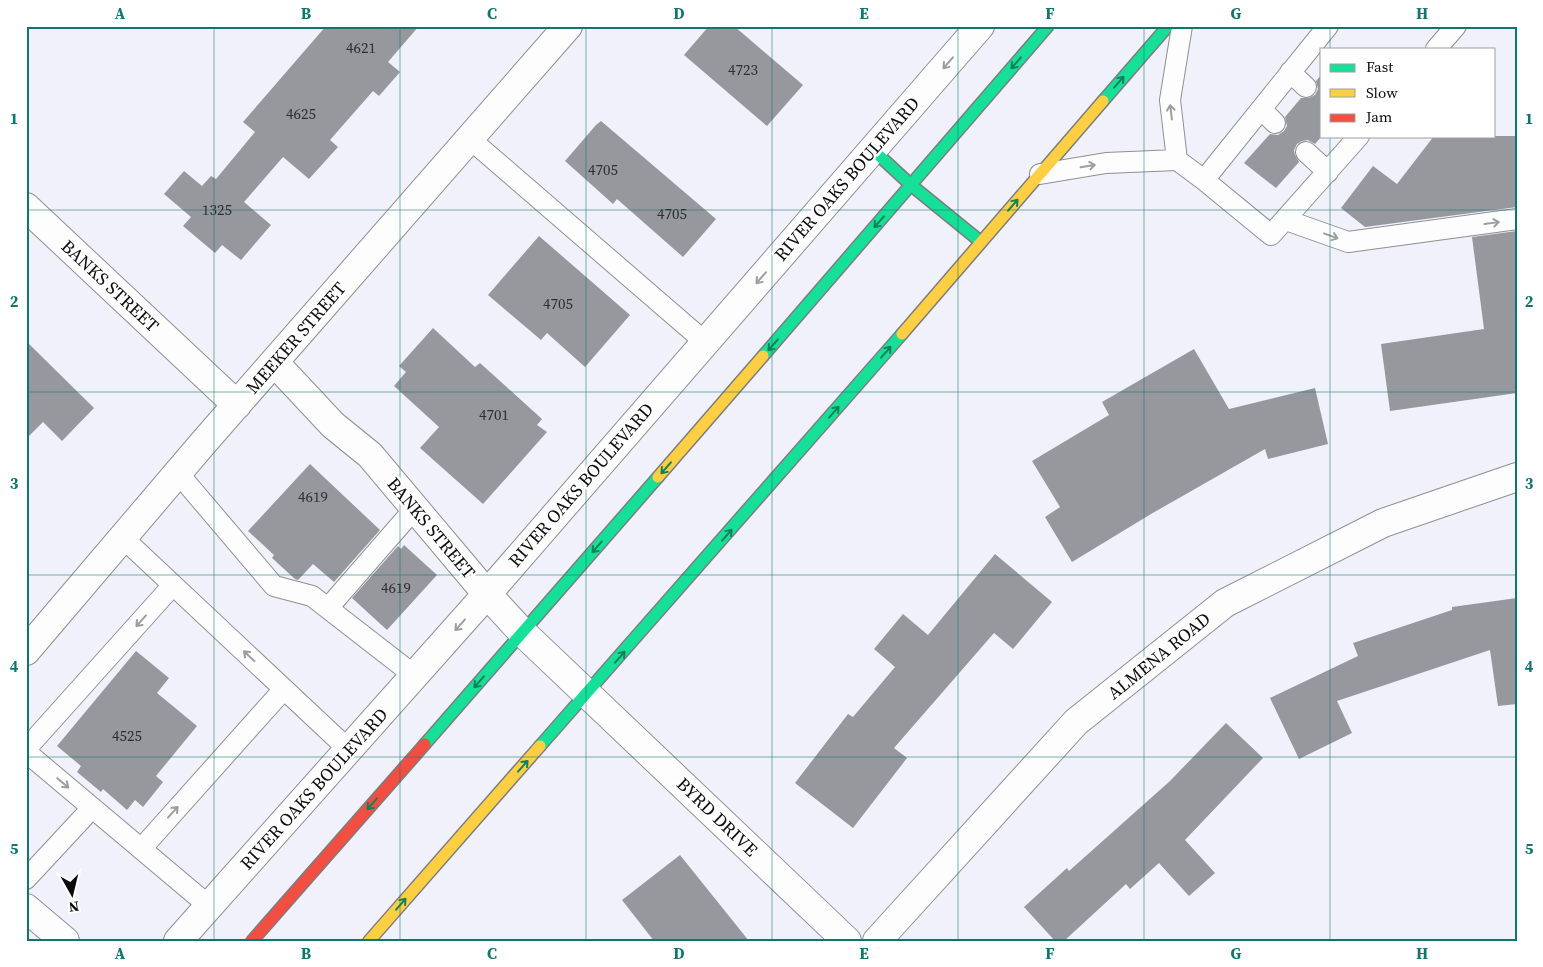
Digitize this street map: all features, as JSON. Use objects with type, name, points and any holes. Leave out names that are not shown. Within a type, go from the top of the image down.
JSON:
[{"type":"main road","points":[[252,941],[630,510],[1048,26]]},
{"type":"main road","points":[[369,941],[588,694],[1168,26]]},
{"type":"main road","points":[[872,149],[911,185],[981,242]]},
{"type":"street","name":"MEEKER STREET","points":[[26,651],[274,362],[568,26]]},
{"type":"street","name":"RIVER OAKS BOULEVARD","points":[[178,941],[487,594],[980,26]]},
{"type":"street","name":"BANKS STREET","points":[[26,207],[237,405]]},
{"type":"street","name":"BANKS STREET","points":[[274,362],[333,425],[370,455],[487,594],[522,632],[588,694]]},
{"type":"street","name":"ALMENA ROAD","points":[[877,941],[1076,722],[1226,603],[1384,523],[1517,477]]},
{"type":"street","name":"BYRD DRIVE","points":[[588,694],[847,941]]},
{"type":"street","points":[[26,908],[65,941]]},
{"type":"lane","points":[[1177,160],[1170,100],[1182,26]]},
{"type":"lane","points":[[1204,180],[1268,116],[1290,72],[1324,38]]},
{"type":"lane","points":[[1290,72],[1306,87]]},
{"type":"lane","points":[[1040,174],[1106,163],[1177,160],[1271,235],[1357,138]]},
{"type":"lane","points":[[470,139],[705,342]]},
{"type":"lane","points":[[1306,152],[1328,172]]},
{"type":"lane","points":[[1286,220],[1348,242],[1517,219]]},
{"type":"lane","points":[[178,473],[274,586],[312,596],[415,676]]},
{"type":"lane","points":[[328,608],[415,508]]},
{"type":"lane","points":[[123,538],[349,750]]},
{"type":"lane","points":[[173,585],[26,751],[209,906]]},
{"type":"lane","points":[[140,849],[284,689]]},
{"type":"lane","points":[[26,879],[92,808]]},
{"type":"building","points":[[326,26],[419,26],[388,62],[400,72],[379,96],[373,91],[330,140],[338,147],[309,179],[283,157],[244,202],[271,225],[241,260],[222,245],[215,253],[183,226],[191,217],[164,194],[184,171],[202,186],[211,176],[216,179],[255,132],[243,122]]},
{"type":"building","points":[[709,26],[734,26],[803,85],[767,126],[684,55]]},
{"type":"building","points":[[1320,76],[1320,138],[1315,144],[1308,140],[1297,144],[1294,150],[1299,162],[1276,188],[1244,163],[1270,134],[1278,135],[1284,131],[1287,126],[1285,117],[1301,98],[1309,98],[1315,95],[1318,89],[1316,81]]},
{"type":"building","points":[[601,121],[716,219],[683,257],[617,199],[613,204],[565,161]]},
{"type":"building","points":[[1496,136],[1517,136],[1517,207],[1365,227],[1341,208],[1373,166],[1397,184],[1432,138],[1496,138]]},
{"type":"building","points":[[1517,231],[1517,393],[1390,411],[1381,344],[1484,329],[1472,237]]},
{"type":"building","points":[[539,236],[630,315],[585,367],[547,333],[541,340],[488,295]]},
{"type":"building","points":[[433,328],[475,367],[480,363],[542,419],[537,425],[547,432],[483,504],[420,448],[439,427],[394,386],[406,372],[399,366]]},
{"type":"building","points":[[26,341],[94,408],[62,441],[43,422],[26,439]]},
{"type":"building","points":[[1194,349],[1229,409],[1315,388],[1328,444],[1268,459],[1265,449],[1151,514],[1072,562],[1045,517],[1060,507],[1032,461],[1109,415],[1102,402]]},
{"type":"building","points":[[310,464],[380,530],[334,582],[313,564],[298,580],[295,579],[272,558],[274,555],[248,531]]},
{"type":"building","points":[[404,545],[437,575],[387,630],[352,598],[398,546],[401,549]]},
{"type":"building","points":[[995,554],[1052,602],[1013,649],[994,633],[894,748],[907,758],[853,828],[795,783],[848,714],[853,717],[895,667],[874,649],[903,614],[928,635]]},
{"type":"building","points":[[1517,598],[1517,704],[1498,706],[1490,650],[1337,701],[1352,733],[1299,759],[1270,698],[1358,656],[1353,643],[1452,610],[1452,607]]},
{"type":"building","points":[[136,651],[169,678],[157,693],[197,726],[156,776],[163,782],[143,807],[135,800],[127,810],[103,789],[101,792],[77,772],[81,766],[57,746]]},
{"type":"building","points":[[1226,723],[1263,758],[1185,840],[1215,873],[1189,896],[1159,863],[1130,889],[1126,884],[1064,941],[1055,941],[1024,907],[1067,868],[1069,871],[1170,781]]},
{"type":"building","points":[[680,855],[749,941],[654,941],[622,900]]},
{"type":"traffic: fast","points":[[763,356],[1048,26]]},
{"type":"traffic: fast","points":[[1103,101],[1168,26]]},
{"type":"traffic: fast","points":[[872,149],[911,185],[981,242]]},
{"type":"traffic: fast","points":[[540,746],[902,334]]},
{"type":"traffic: fast","points":[[425,744],[658,477]]},
{"type":"traffic: slow","points":[[902,334],[1103,101]]},
{"type":"traffic: slow","points":[[658,477],[763,356]]},
{"type":"traffic: slow","points":[[369,941],[540,746]]},
{"type":"traffic: jam","points":[[252,941],[425,744]]}]
